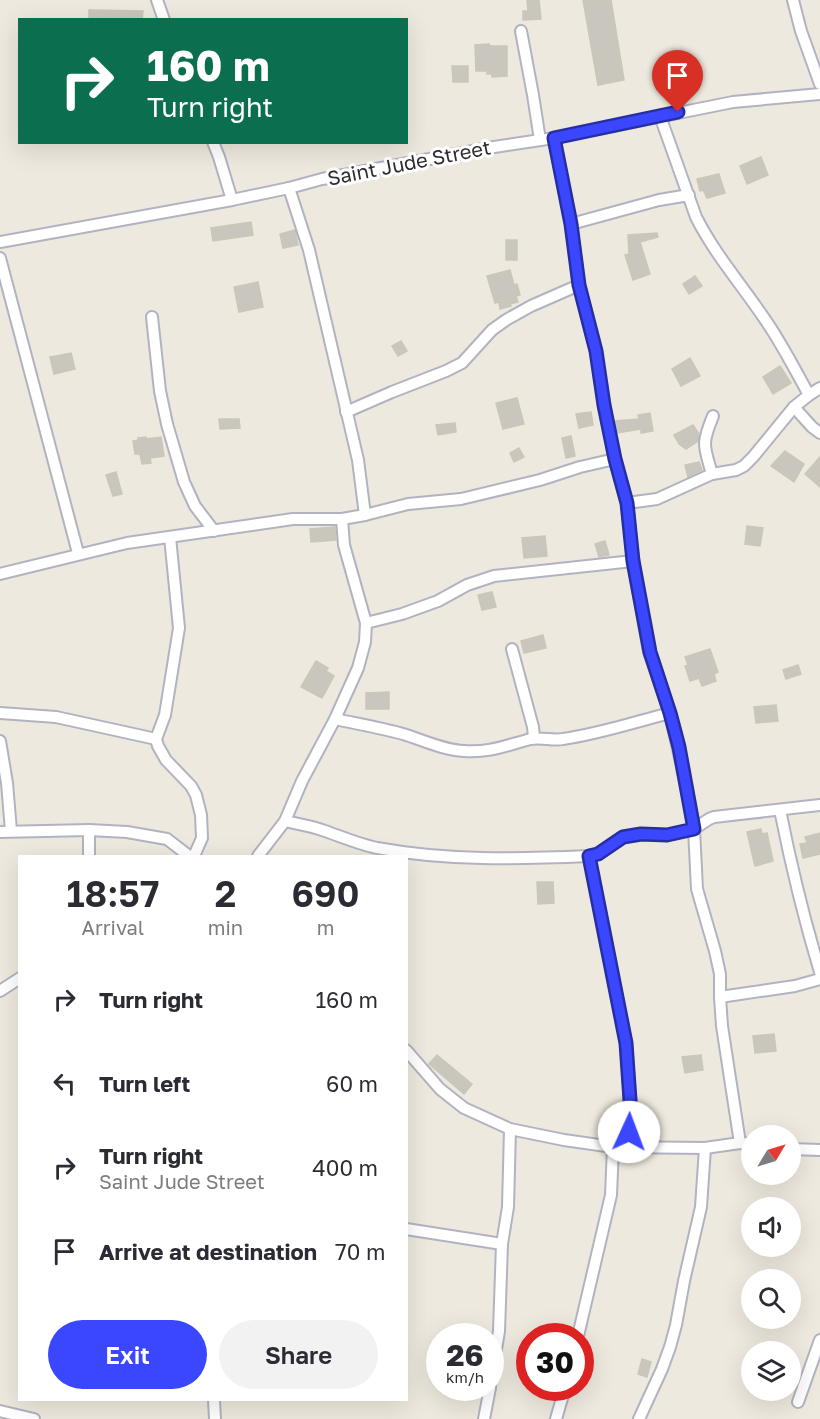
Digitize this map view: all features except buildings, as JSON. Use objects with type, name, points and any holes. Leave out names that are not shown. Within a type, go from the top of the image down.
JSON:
[{"type":"street","points":[[157,0],[163,18]]},
{"type":"street","points":[[793,0],[801,31],[820,84]]},
{"type":"street","points":[[521,31],[540,140]]},
{"type":"street","name":"Saint Jude Street","points":[[0,242],[232,200],[322,179],[554,138],[733,102],[820,94]]},
{"type":"street","points":[[660,116],[703,230],[720,258],[780,342],[809,394]]},
{"type":"street","points":[[554,138],[571,224],[579,285],[596,351],[615,459],[627,503],[633,561],[650,652],[679,747],[694,829],[697,889],[720,974],[722,1026],[742,1125]]},
{"type":"street","points":[[214,144],[232,200]]},
{"type":"street","points":[[289,188],[309,250],[358,460],[365,515]]},
{"type":"street","points":[[571,224],[659,200],[689,195]]},
{"type":"street","points":[[0,258],[78,554]]},
{"type":"street","points":[[346,412],[462,363],[492,330],[506,320],[531,306],[579,285]]},
{"type":"street","points":[[152,317],[160,391],[167,424],[184,482],[195,506],[214,531]]},
{"type":"street","points":[[627,503],[657,499],[712,474],[736,470],[753,457],[794,407],[820,388]]},
{"type":"street","points":[[794,407],[820,433]]},
{"type":"street","points":[[712,416],[704,447],[712,474]]},
{"type":"street","points":[[0,574],[127,543],[293,519],[342,519],[408,504],[461,499],[615,459]]},
{"type":"street","points":[[259,855],[285,821],[302,781],[335,719],[358,668],[365,642],[366,623],[344,545],[342,519]]},
{"type":"street","points":[[170,537],[179,628],[165,715],[156,739],[166,760],[191,786],[196,795],[201,815],[202,838],[194,855]]},
{"type":"street","points":[[366,623],[402,614],[438,601],[467,585],[494,576],[633,561]]},
{"type":"street","points":[[512,649],[534,738]]},
{"type":"street","points":[[0,713],[56,717],[156,739]]},
{"type":"street","points":[[335,719],[461,751],[482,752],[534,738],[561,740],[590,734],[670,713]]},
{"type":"street","points":[[0,741],[7,783],[5,832],[89,830],[127,832],[167,839],[188,855]]},
{"type":"street","points":[[285,821],[322,830],[356,843],[408,853],[519,859],[589,856],[598,854],[623,837],[641,834],[667,835],[694,829],[714,817],[820,805]]},
{"type":"street","points":[[780,810],[801,903],[820,972]]},
{"type":"street","points":[[89,830],[89,855]]},
{"type":"street","points":[[589,856],[626,1043],[630,1146]]},
{"type":"street","points":[[0,991],[18,979]]},
{"type":"street","points":[[720,997],[795,987],[820,979]]},
{"type":"street","points":[[408,1052],[440,1089],[464,1108],[510,1129],[613,1147],[705,1148],[741,1144]]},
{"type":"street","points":[[499,1323],[502,1244],[508,1207],[510,1129]]},
{"type":"street","points":[[581,1323],[611,1195],[613,1147]]},
{"type":"street","points":[[639,1419],[662,1370],[673,1336],[701,1207],[705,1148]]},
{"type":"street","points":[[801,1149],[820,1150]]},
{"type":"street","points":[[408,1229],[502,1244]]},
{"type":"street","points":[[798,1402],[820,1340]]},
{"type":"street","points":[[214,1401],[215,1419]]},
{"type":"street","points":[[484,1419],[487,1401]]},
{"type":"street","points":[[556,1419],[561,1401]]},
{"type":"street","points":[[0,1411],[16,1417],[34,1419]]},
{"type":"route","points":[[629,1132],[630,1100],[626,1043],[589,856],[598,854],[623,837],[634,834],[667,835],[694,829],[679,747],[650,652],[633,561],[627,503],[615,459],[596,351],[579,285],[571,224],[554,138],[678,112]]}]
